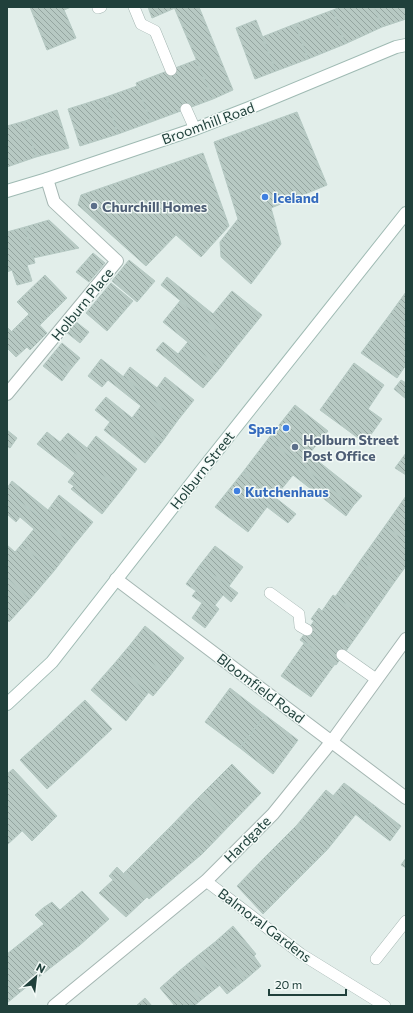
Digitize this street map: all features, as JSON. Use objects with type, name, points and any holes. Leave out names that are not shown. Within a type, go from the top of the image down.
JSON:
[{"type":"street","name":"Broomhill Road","points":[[7,191],[195,129],[396,47],[406,45]]},
{"type":"street","name":"Holburn Place","points":[[7,394],[117,261],[54,202],[47,179]]},
{"type":"street","name":"Holburn Street","points":[[7,704],[52,662],[406,213]]},
{"type":"street","name":"Bloomfield Road","points":[[116,579],[406,798]]},
{"type":"street","name":"Hardgate","points":[[54,1006],[206,881],[273,814],[332,741],[406,638]]},
{"type":"lane","points":[[134,7],[141,24],[155,31],[171,70]]},
{"type":"lane","points":[[186,109],[195,129]]},
{"type":"lane","points":[[270,593],[300,614],[300,626],[307,630]]},
{"type":"lane","points":[[342,655],[376,680]]},
{"type":"lane","name":"Balmoral Gardens","points":[[206,881],[301,954],[386,1006]]},
{"type":"lane","points":[[376,959],[406,922]]},
{"type":"building","points":[[30,7],[71,7],[64,10],[76,38],[47,50]]},
{"type":"building","points":[[148,7],[174,7],[175,8],[152,18]]},
{"type":"building","points":[[174,7],[199,7],[233,90],[213,99]]},
{"type":"building","points":[[340,7],[374,7],[382,27],[345,44],[333,10]]},
{"type":"building","points":[[374,7],[406,7],[406,19],[382,27]]},
{"type":"building","points":[[333,10],[345,44],[308,59],[295,24]]},
{"type":"building","points":[[256,20],[276,71],[255,79],[236,28]]},
{"type":"building","points":[[295,24],[308,59],[276,71],[262,37]]},
{"type":"building","points":[[196,60],[213,99],[151,122],[136,83]]},
{"type":"building","points":[[137,86],[151,122],[118,134],[106,97]]},
{"type":"building","points":[[106,97],[118,134],[80,146],[68,109]]},
{"type":"building","points":[[57,110],[69,148],[36,157],[25,121]]},
{"type":"building","name":"Iceland","points":[[297,112],[327,185],[271,208],[281,244],[251,284],[221,257],[220,242],[238,219],[214,142]]},
{"type":"building","points":[[25,121],[36,157],[7,167],[7,126]]},
{"type":"building","points":[[203,153],[229,226],[201,257],[176,235],[146,266],[78,205],[81,195]]},
{"type":"building","points":[[49,220],[79,248],[33,258],[25,227]]},
{"type":"building","points":[[25,227],[35,263],[27,265],[32,281],[17,285],[12,270],[7,272],[7,232]]},
{"type":"building","points":[[93,253],[105,263],[89,282],[76,272]]},
{"type":"building","points":[[129,260],[155,281],[137,302],[112,281]]},
{"type":"building","points":[[45,275],[67,298],[40,325],[17,302]]},
{"type":"building","points":[[167,277],[213,314],[232,291],[262,315],[237,346],[161,285]]},
{"type":"building","points":[[111,283],[133,301],[107,331],[86,313]]},
{"type":"building","points":[[406,292],[406,329],[388,317]]},
{"type":"building","points":[[180,301],[237,346],[220,368],[163,322]]},
{"type":"building","points":[[29,314],[47,333],[30,350],[11,332]]},
{"type":"building","points":[[388,317],[406,329],[406,365],[397,378],[361,353]]},
{"type":"building","points":[[75,321],[89,332],[80,343],[66,332]]},
{"type":"building","points":[[8,328],[27,347],[16,357],[7,348]]},
{"type":"building","points":[[163,342],[178,354],[188,342],[220,368],[203,388],[156,350]]},
{"type":"building","points":[[62,343],[80,358],[70,370],[52,355]]},
{"type":"building","points":[[52,355],[70,370],[62,381],[43,366]]},
{"type":"building","points":[[101,359],[178,420],[162,442],[132,418],[141,406],[108,380],[102,387],[88,376]]},
{"type":"building","points":[[354,363],[384,385],[368,409],[382,419],[365,443],[320,410]]},
{"type":"building","points":[[130,367],[157,388],[165,377],[194,400],[178,420],[123,377]]},
{"type":"building","points":[[401,380],[406,383],[406,399],[394,389]]},
{"type":"building","points":[[106,397],[162,442],[145,463],[104,430],[110,422],[95,410]]},
{"type":"building","points":[[295,405],[328,431],[309,454],[362,496],[353,506],[268,439]]},
{"type":"building","points":[[7,430],[17,438],[10,448],[7,446]]},
{"type":"building","points":[[47,432],[121,490],[102,514],[71,489],[74,486],[68,482],[75,473],[37,444]]},
{"type":"building","points":[[68,433],[87,448],[96,436],[137,469],[121,490],[60,442]]},
{"type":"building","points":[[268,439],[353,506],[346,516],[293,475],[275,497],[243,472]]},
{"type":"building","points":[[406,453],[406,475],[395,468]]},
{"type":"building","points":[[243,472],[296,514],[288,523],[267,507],[248,532],[215,507]]},
{"type":"building","points":[[12,481],[48,510],[59,495],[93,522],[74,545],[7,491],[7,488]]},
{"type":"building","points":[[7,491],[74,545],[54,571],[21,545],[34,529],[20,517],[16,522],[7,514]]},
{"type":"building","points":[[406,496],[406,541],[385,526]]},
{"type":"building","points":[[385,526],[406,541],[406,566],[393,584],[360,561]]},
{"type":"building","points":[[7,545],[15,552],[21,545],[54,571],[30,599],[7,578]]},
{"type":"building","points":[[215,546],[243,567],[229,586],[200,565]]},
{"type":"building","points":[[360,561],[393,584],[368,620],[335,597]]},
{"type":"building","points":[[200,565],[238,593],[231,602],[223,595],[215,605],[219,609],[205,628],[192,618],[202,603],[192,596],[196,591],[186,584]]},
{"type":"building","points":[[7,578],[30,599],[9,622],[7,620]]},
{"type":"building","points":[[333,595],[368,620],[336,665],[300,640],[314,621],[311,619],[319,608],[322,611]]},
{"type":"building","points":[[145,626],[184,658],[169,677],[130,645]]},
{"type":"building","points":[[305,642],[335,664],[311,697],[281,676]]},
{"type":"building","points":[[130,645],[169,677],[153,696],[114,664]]},
{"type":"building","points":[[114,664],[149,692],[126,721],[91,690]]},
{"type":"building","points":[[230,688],[265,715],[240,748],[205,722]]},
{"type":"building","points":[[85,700],[112,729],[79,760],[52,731]]},
{"type":"building","points":[[265,715],[298,740],[273,774],[240,748]]},
{"type":"building","points":[[52,731],[79,760],[47,789],[20,760]]},
{"type":"building","points":[[232,764],[261,793],[231,824],[201,795]]},
{"type":"building","points":[[13,769],[57,816],[32,841],[7,815],[7,774]]},
{"type":"building","points":[[344,783],[375,806],[364,821],[333,796]]},
{"type":"building","points":[[326,790],[356,814],[327,850],[297,825]]},
{"type":"building","points":[[201,795],[231,824],[202,854],[173,824]]},
{"type":"building","points":[[375,806],[401,826],[390,841],[364,821]]},
{"type":"building","points":[[7,815],[22,831],[7,845]]},
{"type":"building","points":[[173,824],[202,854],[169,882],[143,854]]},
{"type":"building","points":[[297,825],[327,850],[294,883],[266,856]]},
{"type":"building","points":[[143,854],[169,882],[149,899],[124,873]]},
{"type":"building","points":[[266,856],[294,883],[263,914],[237,886]]},
{"type":"building","points":[[406,858],[406,868],[401,865]]},
{"type":"building","points":[[117,867],[147,897],[126,917],[99,893],[113,880],[109,876]]},
{"type":"building","points":[[82,891],[109,919],[80,945],[43,908],[52,902],[60,910]]},
{"type":"building","points":[[43,908],[80,945],[49,969],[22,942],[44,924],[35,915]]},
{"type":"building","points":[[233,926],[256,954],[254,956],[261,966],[246,979],[215,942]]},
{"type":"building","points":[[22,942],[49,969],[19,993],[7,982],[7,954]]},
{"type":"building","points":[[215,942],[246,979],[227,994],[196,957]]},
{"type":"building","points":[[196,957],[220,985],[201,1000],[178,972]]},
{"type":"building","points":[[178,972],[201,1000],[194,1006],[175,1006],[160,988]]},
{"type":"building","points":[[7,982],[19,993],[7,1003]]},
{"type":"building","points":[[145,998],[152,1006],[136,1006]]},
{"type":"place","name":"Iceland","points":[[265,197]]},
{"type":"place","name":"Churchill Homes","points":[[94,206]]},
{"type":"place","name":"Spar","points":[[286,428]]},
{"type":"place","name":"Holburn Street Post Office","points":[[295,447]]},
{"type":"place","name":"Kutchenhaus","points":[[237,491]]}]
